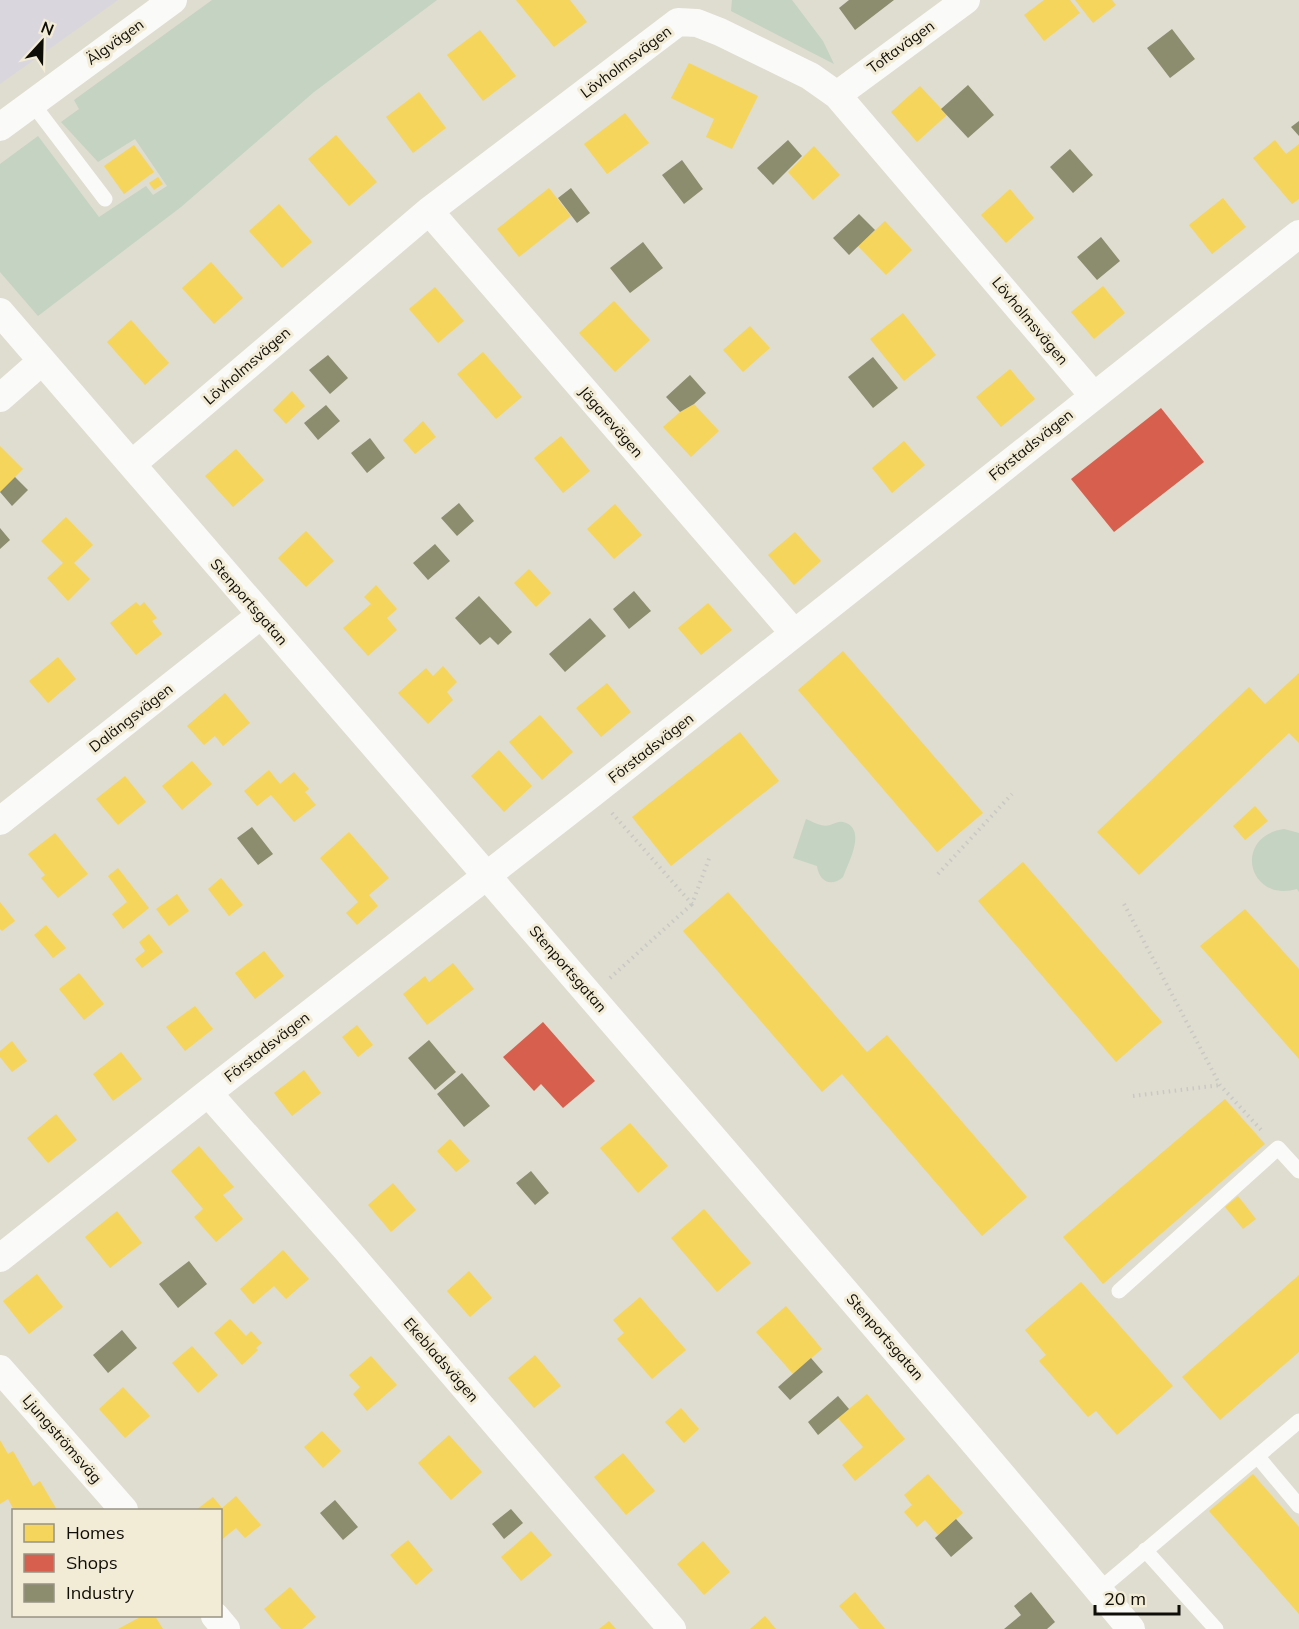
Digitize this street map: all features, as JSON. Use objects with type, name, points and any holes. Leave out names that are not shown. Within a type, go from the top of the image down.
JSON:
[{"type":"street","name":"Älgvägen","points":[[0,127],[173,0]]},
{"type":"street","name":"Toftavägen","points":[[837,95],[966,0]]},
{"type":"street","name":"Lövholmsvägen","points":[[132,464],[429,210],[678,22],[697,23],[720,32],[810,76],[837,95],[1093,395]]},
{"type":"street","name":"Jägarevägen","points":[[429,210],[794,633]]},
{"type":"street","name":"Förstadsvägen","points":[[0,1258],[1299,234]]},
{"type":"street","name":"Stenportsgatan","points":[[0,312],[936,1397],[1131,1629]]},
{"type":"street","points":[[0,398],[42,361]]},
{"type":"street","name":"Dalängsvägen","points":[[0,821],[261,615]]},
{"type":"street","name":"Ekebladsvägen","points":[[208,1093],[346,1249],[672,1629]]},
{"type":"street","name":"Ljungströmsväg","points":[[0,1369],[123,1509]]},
{"type":"street","points":[[216,1617],[226,1629]]},
{"type":"lane","points":[[32,103],[105,199]]},
{"type":"lane","points":[[1119,1291],[1278,1148],[1299,1171]]},
{"type":"lane","points":[[1099,1590],[1299,1421]]},
{"type":"lane","points":[[1258,1457],[1299,1506]]},
{"type":"lane","points":[[1145,1550],[1216,1629]]},
{"type":"path","points":[[938,874],[1012,794]]},
{"type":"path","points":[[611,812],[692,904]]},
{"type":"path","points":[[607,981],[692,904],[710,856]]},
{"type":"path","points":[[1124,904],[1175,1004],[1220,1085],[1278,1148]]},
{"type":"path","points":[[1133,1096],[1220,1085]]},
{"type":"shaded area","points":[[0,0],[118,0],[0,84]]},
{"type":"green space","points":[[212,0],[437,0],[314,92],[181,207],[38,316],[0,272],[0,164],[38,136],[99,217],[146,186],[153,195],[167,186],[135,139],[98,162],[61,122],[79,109],[74,100]]},
{"type":"green space","points":[[732,0],[792,0],[823,41],[834,64],[731,11]]},
{"type":"green space","points":[[806,819],[824,826],[843,822],[854,831],[852,855],[843,877],[839,880],[826,881],[820,876],[817,866],[793,858]]},
{"type":"green space","points":[[1284,829],[1299,833],[1299,892],[1297,889],[1280,891],[1267,887],[1257,878],[1253,867],[1253,855],[1257,843],[1268,834]]},
{"type":"building: Homes","points":[[516,0],[570,0],[587,22],[554,47]]},
{"type":"building: Homes","points":[[1044,0],[1070,0],[1080,13],[1044,41],[1024,15]]},
{"type":"building: Homes","points":[[1075,0],[1112,0],[1116,5],[1093,23]]},
{"type":"building: Homes","points":[[480,30],[516,76],[483,101],[447,55]]},
{"type":"building: Homes","points":[[689,63],[758,96],[732,149],[706,137],[714,119],[671,98]]},
{"type":"building: Homes","points":[[920,86],[947,115],[917,142],[891,112]]},
{"type":"building: Homes","points":[[419,92],[446,128],[413,153],[386,117]]},
{"type":"building: Homes","points":[[625,113],[649,143],[607,174],[584,144]]},
{"type":"building: Homes","points":[[336,135],[377,182],[349,206],[308,159]]},
{"type":"building: Homes","points":[[1275,140],[1286,154],[1299,144],[1299,199],[1292,204],[1253,158]]},
{"type":"building: Homes","points":[[134,145],[154,172],[124,194],[104,166]]},
{"type":"building: Homes","points":[[814,146],[840,175],[813,200],[788,172]]},
{"type":"building: Homes","points":[[158,177],[163,184],[154,190],[149,183]]},
{"type":"building: Homes","points":[[549,188],[571,216],[519,257],[497,229]]},
{"type":"building: Homes","points":[[1010,189],[1034,218],[1006,243],[981,215]]},
{"type":"building: Homes","points":[[1223,198],[1246,227],[1212,254],[1189,225]]},
{"type":"building: Homes","points":[[279,204],[312,242],[282,268],[249,231]]},
{"type":"building: Homes","points":[[885,221],[912,250],[886,275],[858,246]]},
{"type":"building: Homes","points":[[211,262],[243,298],[214,324],[182,288]]},
{"type":"building: Homes","points":[[1103,286],[1125,313],[1094,339],[1071,312]]},
{"type":"building: Homes","points":[[435,287],[464,321],[438,343],[409,309]]},
{"type":"building: Homes","points":[[614,301],[650,340],[615,372],[579,333]]},
{"type":"building: Homes","points":[[903,313],[936,355],[904,381],[870,339]]},
{"type":"building: Homes","points":[[131,320],[169,363],[145,385],[107,342]]},
{"type":"building: Homes","points":[[750,326],[770,348],[743,372],[723,350]]},
{"type":"building: Homes","points":[[483,352],[522,397],[496,419],[457,374]]},
{"type":"building: Homes","points":[[1010,369],[1035,399],[1001,427],[976,397]]},
{"type":"building: Homes","points":[[292,391],[305,406],[286,424],[273,410]]},
{"type":"building: Homes","points":[[694,404],[719,431],[691,457],[663,427],[680,412]]},
{"type":"building: Homes","points":[[423,421],[436,437],[415,454],[403,440]]},
{"type":"building: Homes","points":[[561,436],[590,471],[563,493],[534,458]]},
{"type":"building: Homes","points":[[904,441],[925,465],[892,493],[872,468]]},
{"type":"building: Homes","points":[[0,446],[23,469],[0,492]]},
{"type":"building: Homes","points":[[236,449],[264,480],[233,507],[205,476]]},
{"type":"building: Homes","points":[[615,504],[642,535],[614,559],[587,529]]},
{"type":"building: Homes","points":[[66,517],[93,545],[74,563],[90,579],[68,601],[47,578],[63,563],[41,541]]},
{"type":"building: Homes","points":[[306,531],[334,561],[306,587],[278,558]]},
{"type":"building: Homes","points":[[795,532],[821,561],[794,585],[768,555]]},
{"type":"building: Homes","points":[[529,569],[551,593],[536,607],[514,583]]},
{"type":"building: Homes","points":[[376,585],[397,609],[387,618],[397,630],[368,656],[343,628],[371,604],[364,597]]},
{"type":"building: Homes","points":[[136,602],[140,606],[144,602],[157,618],[152,621],[162,634],[136,655],[110,623]]},
{"type":"building: Homes","points":[[708,603],[732,630],[701,655],[678,628]]},
{"type":"building: Homes","points":[[843,651],[983,813],[937,852],[798,690]]},
{"type":"building: Homes","points":[[58,657],[76,679],[48,703],[29,681]]},
{"type":"building: Homes","points":[[443,666],[457,682],[447,692],[453,700],[428,724],[398,693],[426,668],[433,676]]},
{"type":"building: Homes","points":[[1299,673],[1299,743],[1289,733],[1139,875],[1097,832],[1249,687],[1265,704]]},
{"type":"building: Homes","points":[[607,683],[631,712],[601,737],[576,708]]},
{"type":"building: Homes","points":[[225,693],[250,723],[223,746],[215,736],[204,745],[187,726]]},
{"type":"building: Homes","points":[[540,715],[573,752],[542,780],[509,742]]},
{"type":"building: Homes","points":[[740,732],[779,781],[671,866],[632,817]]},
{"type":"building: Homes","points":[[499,750],[532,786],[504,812],[471,776]]},
{"type":"building: Homes","points":[[192,761],[212,784],[182,810],[162,786]]},
{"type":"building: Homes","points":[[269,770],[280,784],[294,772],[309,789],[305,792],[316,805],[294,822],[271,795],[257,806],[244,791]]},
{"type":"building: Homes","points":[[125,776],[146,802],[118,825],[96,799]]},
{"type":"building: Homes","points":[[1255,806],[1268,821],[1245,840],[1233,826]]},
{"type":"building: Homes","points":[[349,832],[389,878],[369,895],[378,906],[357,925],[346,913],[358,902],[320,858]]},
{"type":"building: Homes","points":[[55,833],[88,874],[58,898],[41,878],[45,875],[28,854]]},
{"type":"building: Homes","points":[[1023,862],[1162,1022],[1116,1062],[978,901]]},
{"type":"building: Homes","points":[[118,868],[149,908],[123,929],[112,914],[127,902],[108,876]]},
{"type":"building: Homes","points":[[221,878],[243,905],[229,916],[208,889]]},
{"type":"building: Homes","points":[[728,892],[867,1052],[887,1035],[1027,1197],[982,1236],[842,1074],[822,1092],[683,931]]},
{"type":"building: Homes","points":[[177,894],[189,911],[169,926],[156,909]]},
{"type":"building: Homes","points":[[0,902],[15,921],[2,931],[0,929]]},
{"type":"building: Homes","points":[[1245,909],[1299,969],[1299,1059],[1200,946]]},
{"type":"building: Homes","points":[[46,925],[66,948],[53,958],[34,935]]},
{"type":"building: Homes","points":[[149,934],[163,952],[142,968],[135,959],[145,951],[139,942]]},
{"type":"building: Homes","points":[[264,951],[284,976],[255,999],[235,973]]},
{"type":"building: Homes","points":[[453,963],[474,989],[427,1025],[403,994],[425,976],[429,982]]},
{"type":"building: Homes","points":[[79,973],[104,1004],[84,1020],[59,989]]},
{"type":"building: Homes","points":[[195,1006],[213,1029],[185,1051],[166,1027]]},
{"type":"building: Homes","points":[[357,1025],[373,1045],[358,1057],[342,1037]]},
{"type":"building: Homes","points":[[12,1041],[27,1061],[12,1072],[0,1057],[0,1051]]},
{"type":"building: Homes","points":[[121,1052],[142,1079],[113,1101],[93,1074]]},
{"type":"building: Homes","points":[[304,1070],[321,1093],[292,1116],[274,1093]]},
{"type":"building: Homes","points":[[1225,1099],[1265,1144],[1103,1284],[1063,1237]]},
{"type":"building: Homes","points":[[56,1114],[77,1140],[48,1163],[27,1138]]},
{"type":"building: Homes","points":[[630,1123],[668,1166],[638,1193],[600,1148]]},
{"type":"building: Homes","points":[[450,1139],[470,1161],[456,1172],[437,1151]]},
{"type":"building: Homes","points":[[199,1146],[234,1187],[223,1195],[243,1219],[216,1242],[194,1217],[203,1209],[171,1171]]},
{"type":"building: Homes","points":[[393,1183],[416,1210],[391,1232],[368,1205]]},
{"type":"building: Homes","points":[[1238,1196],[1256,1219],[1243,1229],[1225,1207]]},
{"type":"building: Homes","points":[[704,1209],[751,1263],[717,1292],[671,1238]]},
{"type":"building: Homes","points":[[117,1211],[142,1243],[110,1268],[85,1237]]},
{"type":"building: Homes","points":[[283,1250],[309,1279],[286,1299],[274,1286],[253,1304],[240,1289]]},
{"type":"building: Homes","points":[[469,1271],[492,1298],[470,1317],[447,1291]]},
{"type":"building: Homes","points":[[37,1274],[63,1307],[29,1334],[3,1301]]},
{"type":"building: Homes","points":[[1299,1275],[1299,1352],[1220,1420],[1182,1377]]},
{"type":"building: Homes","points":[[1081,1282],[1173,1386],[1117,1435],[1096,1411],[1088,1417],[1039,1361],[1046,1355],[1025,1330]]},
{"type":"building: Homes","points":[[640,1297],[686,1350],[652,1379],[617,1339],[624,1333],[613,1320]]},
{"type":"building: Homes","points":[[786,1306],[822,1349],[793,1374],[756,1332]]},
{"type":"building: Homes","points":[[230,1319],[246,1336],[251,1331],[262,1343],[242,1365],[214,1333]]},
{"type":"building: Homes","points":[[192,1346],[218,1375],[198,1393],[172,1363]]},
{"type":"building: Homes","points":[[535,1355],[561,1386],[534,1408],[508,1378]]},
{"type":"building: Homes","points":[[371,1356],[397,1385],[367,1411],[353,1394],[360,1387],[349,1375]]},
{"type":"building: Homes","points":[[123,1387],[150,1416],[125,1438],[99,1409]]},
{"type":"building: Homes","points":[[867,1394],[905,1439],[855,1481],[842,1465],[863,1447],[838,1418]]},
{"type":"building: Homes","points":[[681,1408],[699,1429],[684,1443],[665,1422]]},
{"type":"building: Homes","points":[[322,1431],[341,1451],[323,1468],[304,1447]]},
{"type":"building: Homes","points":[[449,1435],[482,1472],[451,1500],[418,1463]]},
{"type":"building: Homes","points":[[0,1440],[8,1454],[13,1451],[33,1486],[40,1481],[56,1509],[13,1509],[8,1499],[0,1504]]},
{"type":"building: Homes","points":[[623,1453],[655,1491],[626,1515],[594,1477]]},
{"type":"building: Homes","points":[[928,1474],[963,1513],[938,1535],[925,1520],[917,1527],[904,1512],[912,1505],[904,1495]]},
{"type":"building: Homes","points":[[1253,1474],[1299,1527],[1299,1614],[1209,1511]]},
{"type":"building: Homes","points":[[236,1496],[261,1525],[245,1538],[236,1528],[222,1539],[222,1509],[197,1509],[213,1497],[222,1508]]},
{"type":"building: Homes","points":[[531,1531],[552,1555],[521,1581],[501,1557]]},
{"type":"building: Homes","points":[[408,1540],[433,1570],[416,1585],[390,1555]]},
{"type":"building: Homes","points":[[703,1541],[730,1572],[704,1595],[677,1564]]},
{"type":"building: Homes","points":[[290,1587],[316,1617],[302,1629],[281,1629],[264,1609]]},
{"type":"building: Homes","points":[[855,1592],[885,1629],[859,1629],[839,1606]]},
{"type":"building: Homes","points":[[765,1616],[776,1629],[750,1629]]},
{"type":"building: Homes","points":[[140,1617],[156,1617],[163,1629],[118,1629]]},
{"type":"building: Homes","points":[[609,1621],[616,1629],[599,1629]]},
{"type":"building: Shops","points":[[1161,408],[1204,462],[1114,532],[1071,479]]},
{"type":"building: Shops","points":[[543,1022],[595,1081],[563,1108],[541,1084],[534,1091],[503,1057]]},
{"type":"building: Industry","points":[[849,0],[894,0],[855,30],[839,8]]},
{"type":"building: Industry","points":[[1172,29],[1195,59],[1170,78],[1147,48]]},
{"type":"building: Industry","points":[[968,85],[994,115],[968,138],[941,109]]},
{"type":"building: Industry","points":[[1299,121],[1299,136],[1291,127]]},
{"type":"building: Industry","points":[[788,140],[802,156],[773,185],[757,168]]},
{"type":"building: Industry","points":[[1070,149],[1093,175],[1073,193],[1050,167]]},
{"type":"building: Industry","points":[[682,160],[703,189],[684,204],[662,175]]},
{"type":"building: Industry","points":[[571,188],[590,213],[577,223],[558,198]]},
{"type":"building: Industry","points":[[859,214],[875,230],[849,255],[833,238]]},
{"type":"building: Industry","points":[[1101,237],[1120,261],[1097,280],[1077,257]]},
{"type":"building: Industry","points":[[643,242],[663,268],[630,293],[610,268]]},
{"type":"building: Industry","points":[[328,355],[348,378],[330,394],[309,370]]},
{"type":"building: Industry","points":[[873,357],[898,388],[873,408],[848,377]]},
{"type":"building: Industry","points":[[690,375],[706,393],[694,404],[680,412],[666,397]]},
{"type":"building: Industry","points":[[326,405],[340,421],[318,440],[304,423]]},
{"type":"building: Industry","points":[[370,438],[385,458],[367,473],[351,453]]},
{"type":"building: Industry","points":[[15,477],[28,490],[12,506],[0,492]]},
{"type":"building: Industry","points":[[459,503],[474,521],[457,536],[441,518]]},
{"type":"building: Industry","points":[[0,528],[10,540],[0,549]]},
{"type":"building: Industry","points":[[435,544],[450,561],[428,580],[413,563]]},
{"type":"building: Industry","points":[[634,591],[651,611],[629,629],[613,609]]},
{"type":"building: Industry","points":[[479,596],[512,632],[498,645],[490,637],[480,645],[455,618]]},
{"type":"building: Industry","points":[[590,618],[606,636],[565,672],[549,654]]},
{"type":"building: Industry","points":[[252,827],[273,854],[258,865],[237,838]]},
{"type":"building: Industry","points":[[429,1040],[456,1072],[435,1090],[408,1058]]},
{"type":"building: Industry","points":[[462,1073],[490,1106],[464,1127],[437,1094]]},
{"type":"building: Industry","points":[[531,1171],[549,1193],[535,1205],[516,1183]]},
{"type":"building: Industry","points":[[189,1261],[207,1284],[178,1308],[159,1284]]},
{"type":"building: Industry","points":[[122,1330],[137,1348],[108,1373],[93,1355]]},
{"type":"building: Industry","points":[[811,1358],[823,1372],[790,1400],[778,1387]]},
{"type":"building: Industry","points":[[838,1396],[849,1409],[818,1435],[808,1422]]},
{"type":"building: Industry","points":[[335,1500],[358,1527],[343,1540],[320,1513]]},
{"type":"building: Industry","points":[[511,1509],[523,1523],[504,1539],[492,1524]]},
{"type":"building: Industry","points":[[956,1519],[973,1538],[951,1557],[935,1538]]},
{"type":"building: Industry","points":[[1031,1592],[1055,1622],[1047,1629],[1004,1629],[1021,1615],[1014,1606]]}]
